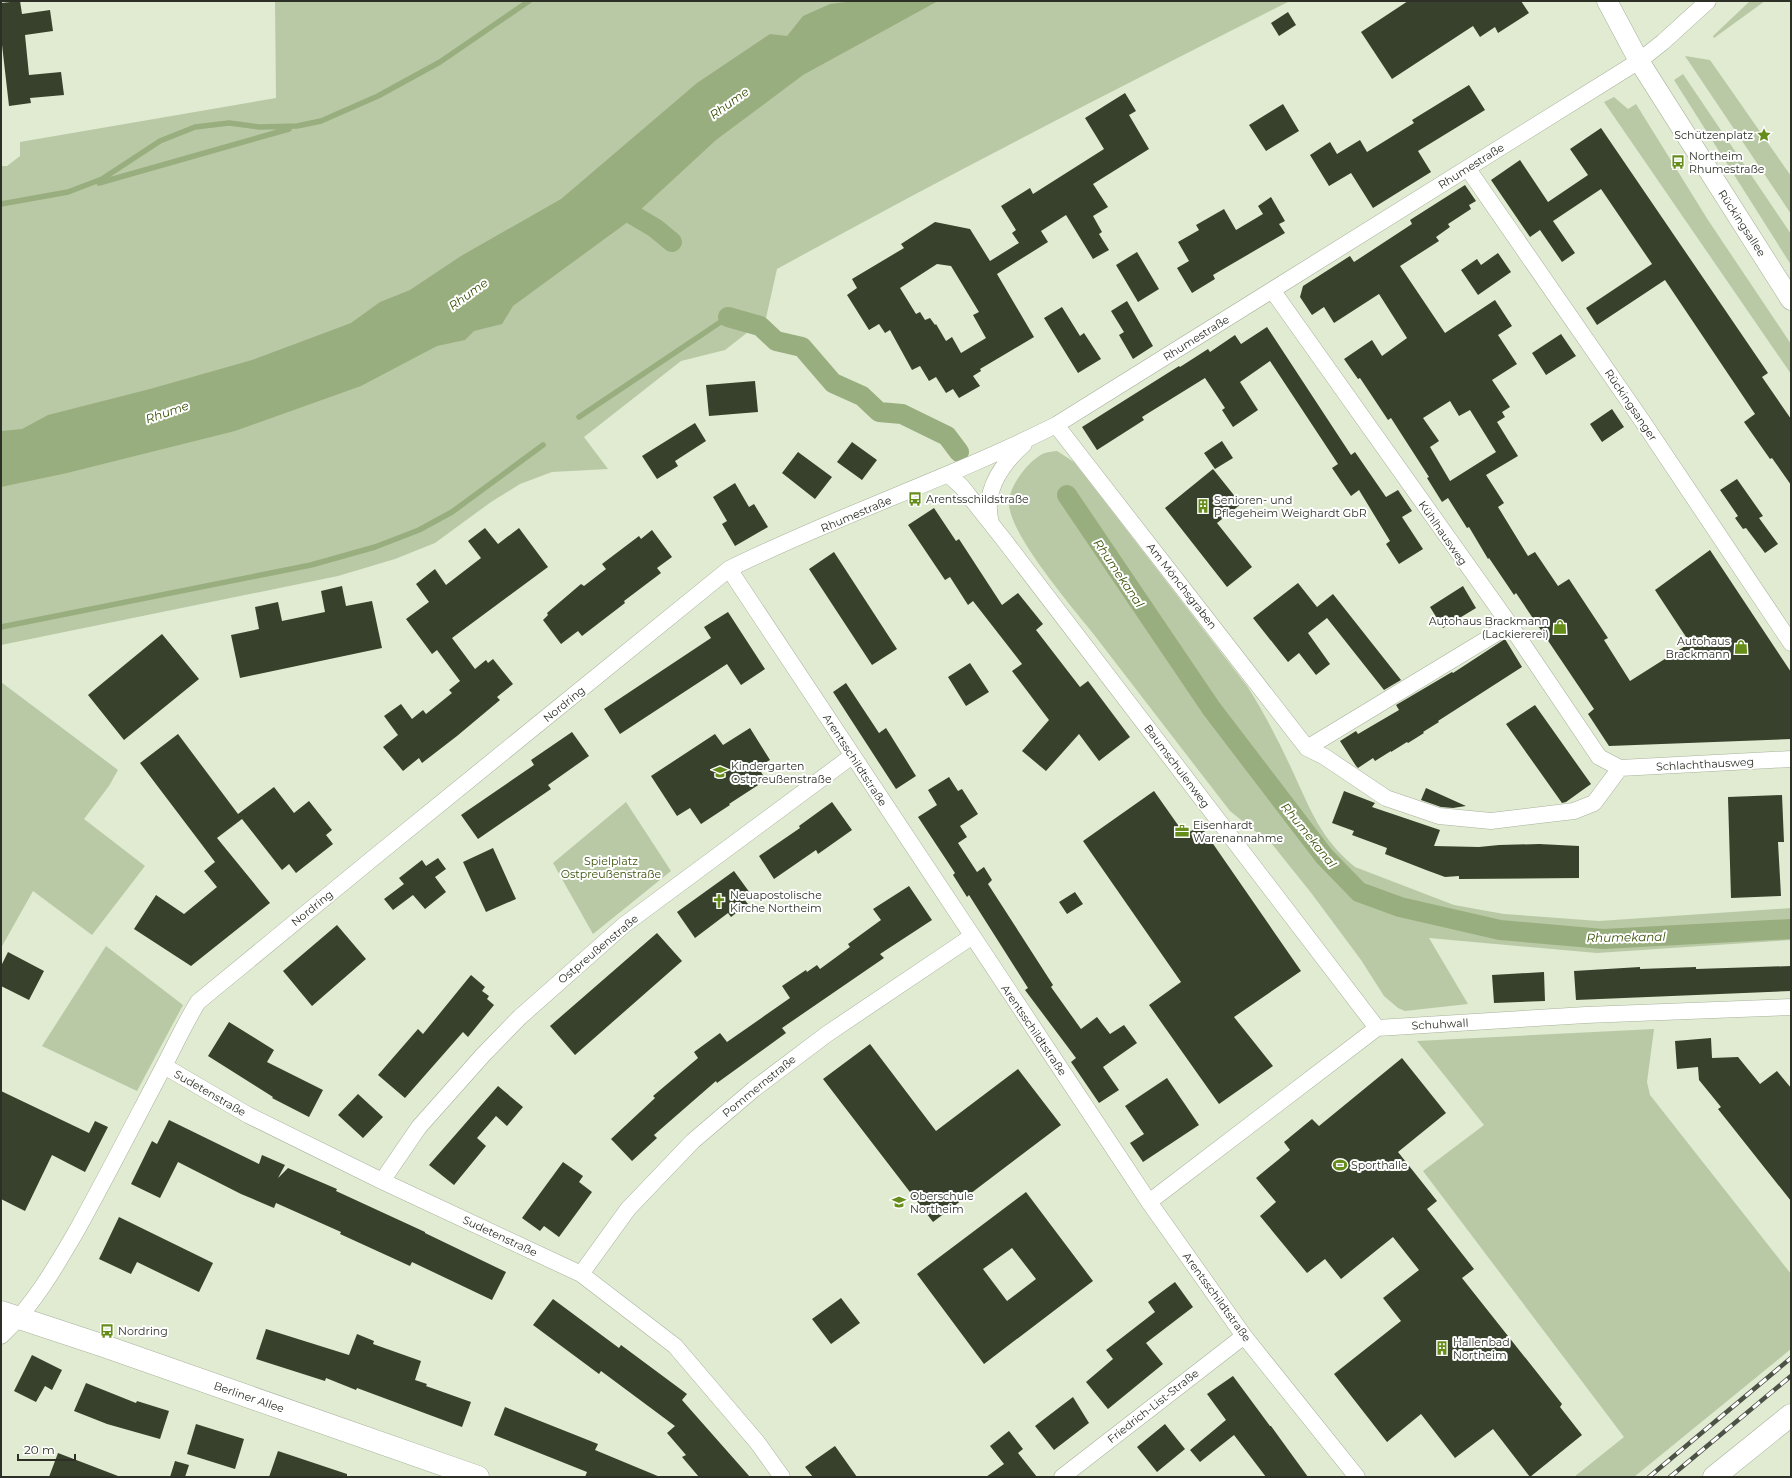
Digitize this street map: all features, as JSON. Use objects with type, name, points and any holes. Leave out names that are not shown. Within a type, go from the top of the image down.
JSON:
[{"type":"main road","name":"Berliner Allee","points":[[10,1315],[104,1346],[478,1477]]},
{"type":"main road","points":[[1714,1477],[1791,1415]]},
{"type":"street","name":"Rückingsallee","points":[[1607,1],[1639,61],[1791,300]]},
{"type":"street","name":"Rhumestraße","points":[[729,569],[766,551],[949,475],[1056,425],[1639,61],[1663,42],[1708,1]]},
{"type":"street","name":"Rückingsanger","points":[[1468,169],[1643,422],[1791,643]]},
{"type":"street","name":"Kühlhausweg","points":[[1272,290],[1510,625],[1599,757],[1620,768]]},
{"type":"street","name":"Am Mönchsgraben","points":[[1056,425],[1307,748],[1325,757],[1386,798],[1439,816],[1491,821],[1574,810],[1594,802],[1620,768]]},
{"type":"street","name":"Baumschulenweg","points":[[992,524],[989,514],[989,501],[995,479],[1017,451],[1032,437]]},
{"type":"street","name":"Baumschulenweg","points":[[949,475],[962,487],[992,524],[1377,1028]]},
{"type":"street","name":"Arentsschildtstraße","points":[[729,569],[1148,1202],[1244,1336],[1357,1477]]},
{"type":"street","name":"Nordring","points":[[1,1336],[10,1315],[34,1300],[65,1251],[164,1066],[185,1023],[198,1002],[729,569]]},
{"type":"street","points":[[1307,748],[1510,625]]},
{"type":"street","name":"Ostpreußenstraße","points":[[382,1181],[419,1127],[483,1055],[526,1011],[624,925],[852,756]]},
{"type":"street","name":"Schlachthausweg","points":[[1620,768],[1791,759]]},
{"type":"street","name":"Pommernstraße","points":[[581,1274],[628,1209],[693,1141],[754,1089],[827,1034],[972,937]]},
{"type":"street","name":"Schuhwall","points":[[1377,1028],[1593,1015],[1791,1007]]},
{"type":"street","points":[[1148,1202],[1377,1028]]},
{"type":"street","name":"Sudetenstraße","points":[[164,1066],[248,1115],[382,1181],[581,1274],[675,1346],[757,1442],[782,1477]]},
{"type":"street","name":"Friedrich-List-Straße","points":[[1063,1477],[1244,1336]]},
{"type":"green space","points":[[275,1],[1290,1],[1032,133],[777,269],[766,318],[725,350],[681,361],[584,437],[608,469],[552,472],[520,484],[491,502],[435,543],[395,559],[338,576],[1,645],[1,166],[7,166],[20,156],[20,142],[276,98]]},
{"type":"green space","points":[[1750,1],[1765,1],[1714,38],[1713,36]]},
{"type":"green space","points":[[1685,56],[1710,60],[1791,176],[1791,214]]},
{"type":"green space","points":[[1683,74],[1791,234],[1791,265],[1674,80]]},
{"type":"green space","points":[[1614,97],[1628,109],[1636,104],[1708,220],[1791,344],[1791,374],[1604,102]]},
{"type":"green space","points":[[1057,451],[1074,462],[1247,686],[1272,728],[1318,824],[1334,846],[1355,867],[1454,905],[1504,914],[1599,921],[1791,908],[1791,940],[1597,953],[1429,938],[1468,1004],[1405,1011],[1398,1008],[1384,996],[1361,960],[1312,894],[1268,839],[1256,832],[1230,811],[1032,554],[1013,519],[1009,505],[1009,498],[1016,482],[1026,467],[1039,456],[1045,453]]},
{"type":"green space","points":[[1,682],[118,770],[109,786],[84,819],[145,866],[92,935],[33,891],[1,948]]},
{"type":"green space","name":"Spielplatz Ostpreußenstraße","points":[[626,802],[671,871],[593,934],[553,863]]},
{"type":"green space","points":[[106,946],[183,1005],[137,1091],[42,1046]]},
{"type":"green space","points":[[1654,1029],[1647,1082],[1650,1095],[1791,1274],[1791,1349],[1634,1477],[1574,1477],[1624,1437],[1423,1171],[1484,1125],[1417,1041]]},
{"type":"water","name":"Rhume","points":[[854,1],[938,1],[803,75],[716,140],[625,224],[513,306],[502,324],[474,331],[465,340],[437,346],[361,386],[235,431],[67,473],[1,487],[1,431],[22,429],[48,415],[150,389],[252,360],[351,323],[380,302],[410,290],[461,256],[561,199],[697,83],[770,34],[787,36],[803,16],[830,4]]},
{"type":"building","points":[[20,1],[22,14],[50,10],[53,31],[25,35],[29,75],[61,72],[64,95],[30,98],[31,103],[9,106],[1,36],[1,3]]},
{"type":"building","points":[[1408,1],[1521,1],[1529,13],[1498,33],[1495,27],[1480,37],[1473,26],[1392,79],[1361,32]]},
{"type":"building","points":[[1288,12],[1296,25],[1279,36],[1271,23]]},
{"type":"building","points":[[1469,85],[1485,110],[1418,151],[1431,172],[1373,208],[1351,173],[1329,186],[1310,155],[1330,142],[1337,154],[1360,140],[1367,152],[1414,123],[1412,120]]},
{"type":"building","points":[[1125,93],[1136,111],[1129,115],[1149,149],[1093,184],[1108,207],[1093,216],[1102,232],[1099,234],[1109,250],[1093,259],[1066,215],[1041,231],[1048,242],[997,274],[1034,337],[980,369],[981,371],[973,376],[980,386],[959,398],[953,389],[946,393],[936,377],[929,381],[920,366],[912,370],[890,330],[885,333],[879,324],[869,330],[847,295],[857,288],[852,279],[904,248],[901,244],[935,222],[970,229],[990,261],[1019,243],[1012,233],[1016,230],[1001,206],[1030,188],[1033,194],[1104,149],[1085,118]],"holes":[[[937,264],[951,266],[979,312],[973,315],[986,338],[961,353],[952,337],[946,341],[936,324],[935,325],[930,318],[925,320],[920,312],[916,314],[900,288]]]},
{"type":"building","points":[[1283,104],[1299,131],[1266,151],[1249,125]]},
{"type":"building","points":[[1601,128],[1768,373],[1762,377],[1791,419],[1791,485],[1772,458],[1770,459],[1744,422],[1755,414],[1665,280],[1597,325],[1586,308],[1652,264],[1601,189],[1553,221],[1575,253],[1562,262],[1540,230],[1530,237],[1491,180],[1520,160],[1548,202],[1588,175],[1570,149]]},
{"type":"building","points":[[1465,185],[1476,201],[1469,205],[1471,209],[1448,224],[1450,227],[1436,237],[1439,241],[1400,266],[1445,333],[1495,300],[1512,326],[1498,335],[1517,364],[1492,380],[1510,407],[1502,412],[1505,417],[1497,422],[1518,456],[1486,475],[1504,503],[1498,507],[1528,556],[1535,552],[1558,586],[1569,579],[1608,638],[1604,640],[1630,681],[1690,643],[1655,590],[1710,550],[1791,672],[1791,739],[1609,746],[1588,714],[1594,709],[1516,593],[1514,595],[1489,558],[1488,559],[1469,527],[1467,528],[1448,498],[1442,502],[1427,478],[1429,477],[1391,418],[1388,420],[1360,378],[1358,379],[1344,359],[1372,340],[1382,356],[1407,338],[1379,294],[1334,323],[1324,307],[1312,315],[1300,297],[1303,286],[1350,256],[1354,262],[1412,224],[1410,220]],"holes":[[[1450,401],[1459,416],[1470,410],[1496,452],[1450,481],[1430,447],[1439,441],[1423,418]]]},
{"type":"building","points":[[1271,197],[1285,221],[1279,224],[1285,233],[1213,275],[1215,279],[1192,293],[1177,268],[1189,261],[1178,242],[1199,230],[1196,225],[1224,209],[1236,230],[1263,214],[1258,206]]},
{"type":"building","points":[[1137,252],[1159,289],[1138,302],[1116,265]]},
{"type":"building","points":[[1498,253],[1511,272],[1478,295],[1461,270],[1477,259],[1481,265]]},
{"type":"building","points":[[1127,301],[1153,346],[1133,359],[1119,335],[1124,332],[1111,311]]},
{"type":"building","points":[[1062,307],[1080,336],[1084,333],[1101,359],[1078,373],[1044,318]]},
{"type":"building","points":[[1267,327],[1351,455],[1355,452],[1386,497],[1398,490],[1412,511],[1402,517],[1423,549],[1399,564],[1386,544],[1390,541],[1359,490],[1351,496],[1332,468],[1338,464],[1270,361],[1240,382],[1258,410],[1233,427],[1222,410],[1225,408],[1205,378],[1142,417],[1144,420],[1097,450],[1082,427],[1208,349],[1210,352],[1235,335],[1241,344]]},
{"type":"building","points":[[1561,334],[1576,356],[1546,375],[1532,353]]},
{"type":"building","points":[[755,381],[758,412],[709,416],[706,385]]},
{"type":"building","points":[[1612,409],[1624,427],[1602,442],[1590,424]]},
{"type":"building","points":[[695,423],[706,441],[675,461],[678,466],[657,479],[642,456]]},
{"type":"building","points":[[1222,441],[1233,458],[1215,469],[1204,453]]},
{"type":"building","points":[[852,442],[877,460],[862,480],[837,462]]},
{"type":"building","points":[[798,452],[832,477],[815,499],[782,473]]},
{"type":"building","name":"Senioren- und Pflegeheim Weighardt GbR","points":[[1213,469],[1241,504],[1217,523],[1252,567],[1227,587],[1165,508]]},
{"type":"building","points":[[1737,479],[1763,516],[1759,518],[1778,544],[1765,553],[1746,528],[1743,529],[1735,518],[1738,516],[1720,490]]},
{"type":"building","points":[[735,483],[749,507],[754,504],[768,527],[735,546],[722,524],[727,521],[713,497]]},
{"type":"building","points":[[934,508],[956,541],[959,539],[1002,605],[1018,593],[1043,624],[1036,630],[1080,687],[1088,681],[1130,737],[1099,761],[1079,734],[1046,771],[1022,751],[1049,720],[1012,671],[1022,664],[973,601],[968,605],[950,577],[945,580],[908,525]]},
{"type":"building","points":[[485,528],[498,544],[519,528],[548,567],[452,638],[475,669],[486,660],[488,663],[493,659],[513,684],[497,697],[500,700],[457,736],[422,763],[419,758],[403,771],[383,747],[398,735],[384,716],[401,704],[412,719],[423,710],[426,714],[452,693],[449,690],[460,681],[437,650],[432,654],[406,619],[429,602],[416,584],[435,569],[446,585],[481,558],[468,541]]},
{"type":"building","points":[[652,530],[672,557],[657,568],[661,573],[582,636],[578,631],[561,644],[543,620],[548,615],[547,613],[581,584],[584,586],[606,569],[602,564],[639,536],[641,539]]},
{"type":"building","points":[[834,552],[897,649],[872,665],[809,569]]},
{"type":"building","points":[[1298,583],[1317,607],[1333,594],[1401,680],[1384,690],[1327,618],[1308,633],[1330,664],[1316,675],[1299,653],[1288,662],[1253,618]]},
{"type":"building","points":[[342,586],[346,606],[372,601],[382,648],[240,678],[231,635],[259,629],[255,607],[278,602],[282,621],[325,612],[321,591]]},
{"type":"building","points":[[1463,586],[1476,608],[1443,628],[1430,607]]},
{"type":"building","points":[[728,612],[765,669],[741,685],[727,664],[620,734],[604,709],[711,638],[704,627]]},
{"type":"building","points":[[162,634],[199,679],[124,740],[88,695]]},
{"type":"building","points":[[1505,639],[1522,667],[1438,721],[1439,722],[1408,743],[1407,742],[1375,761],[1373,758],[1358,768],[1356,766],[1340,741],[1356,731],[1358,734],[1399,710],[1396,705],[1452,672],[1453,673]]},
{"type":"building","points":[[970,663],[989,692],[966,706],[948,677]]},
{"type":"building","points":[[846,683],[879,733],[886,728],[916,776],[896,789],[833,692]]},
{"type":"building","points":[[1535,705],[1591,784],[1566,802],[1562,803],[1506,724]]},
{"type":"building","points":[[750,728],[770,760],[758,767],[766,780],[701,824],[690,808],[677,816],[651,776],[715,734],[723,745]]},
{"type":"building","points":[[572,732],[589,756],[548,785],[551,789],[478,839],[461,815],[534,765],[531,760]]},
{"type":"building","points":[[178,734],[238,814],[274,787],[294,813],[309,801],[332,830],[326,835],[333,844],[296,873],[289,864],[282,870],[242,819],[217,838],[270,903],[191,966],[134,929],[156,895],[184,914],[217,887],[204,871],[215,862],[140,763]]},
{"type":"building","points":[[949,777],[958,791],[962,789],[978,814],[960,826],[967,837],[958,843],[977,872],[984,867],[992,880],[988,884],[1053,985],[1051,987],[1081,1029],[1097,1017],[1110,1034],[1124,1025],[1137,1043],[1103,1067],[1119,1090],[1099,1103],[1071,1062],[1076,1058],[1025,990],[1028,988],[969,895],[967,897],[953,875],[955,873],[918,817],[937,805],[928,790]]},
{"type":"building","points":[[1426,788],[1466,806],[1453,808],[1441,807],[1421,800]]},
{"type":"building","points":[[1154,791],[1185,835],[1200,825],[1301,971],[1234,1017],[1273,1066],[1219,1104],[1149,1005],[1181,982],[1083,841]]},
{"type":"building","points":[[1344,791],[1375,803],[1372,807],[1440,830],[1434,846],[1479,847],[1539,844],[1579,846],[1579,878],[1459,879],[1459,876],[1445,877],[1426,870],[1385,854],[1387,848],[1352,835],[1354,831],[1332,823]]},
{"type":"building","points":[[1782,795],[1784,842],[1778,842],[1781,896],[1731,898],[1728,797]]},
{"type":"building","points":[[832,802],[852,830],[818,854],[816,850],[774,879],[759,856],[800,828],[799,826]]},
{"type":"building","points":[[493,848],[516,899],[486,912],[463,862]]},
{"type":"building","points":[[438,858],[446,869],[435,877],[446,892],[425,909],[413,895],[393,910],[384,899],[404,884],[399,878],[422,860],[426,866]]},
{"type":"building","name":"Neuapostolische Kirche Northeim","points":[[734,871],[750,893],[743,898],[748,904],[731,917],[728,913],[695,938],[677,912]]},
{"type":"building","points":[[909,886],[932,920],[880,954],[884,958],[782,1028],[786,1033],[717,1083],[716,1081],[654,1135],[657,1138],[632,1161],[611,1139],[655,1098],[653,1096],[698,1058],[694,1052],[720,1033],[727,1042],[790,998],[782,986],[806,970],[807,972],[817,965],[820,969],[850,947],[848,944],[881,920],[873,909]]},
{"type":"building","points":[[1075,892],[1083,904],[1067,914],[1059,902]]},
{"type":"building","points":[[337,925],[366,959],[312,1006],[283,971]]},
{"type":"building","points":[[657,933],[682,961],[575,1055],[550,1026]]},
{"type":"building","points":[[8,952],[44,971],[29,1000],[1,986],[1,966]]},
{"type":"building","points":[[1791,966],[1791,991],[1576,1000],[1574,971],[1640,967],[1640,969],[1696,967],[1696,969]]},
{"type":"building","points":[[1544,972],[1545,1001],[1494,1003],[1492,975]]},
{"type":"building","points":[[471,975],[485,987],[482,991],[489,996],[487,999],[494,1005],[468,1037],[463,1032],[405,1098],[378,1075],[418,1029],[423,1034]]},
{"type":"building","points":[[229,1022],[274,1050],[267,1062],[323,1090],[309,1117],[272,1098],[273,1097],[208,1056]]},
{"type":"building","points":[[1711,1038],[1712,1058],[1738,1057],[1760,1084],[1777,1071],[1791,1088],[1791,1201],[1718,1109],[1721,1107],[1699,1080],[1698,1067],[1677,1069],[1675,1041]]},
{"type":"building","name":"Oberschule Northeim","points":[[870,1044],[936,1131],[1018,1069],[1061,1125],[933,1222],[823,1079]]},
{"type":"building","points":[[1402,1058],[1446,1113],[1398,1152],[1437,1201],[1427,1209],[1474,1269],[1462,1278],[1562,1404],[1560,1407],[1582,1435],[1530,1477],[1493,1429],[1455,1458],[1421,1414],[1387,1442],[1334,1374],[1401,1321],[1383,1298],[1419,1270],[1393,1237],[1341,1279],[1325,1259],[1307,1273],[1260,1216],[1276,1202],[1256,1178],[1290,1150],[1284,1142],[1312,1119],[1319,1126]]},
{"type":"building","points":[[1167,1078],[1199,1125],[1143,1162],[1130,1143],[1144,1134],[1125,1106]]},
{"type":"building","points":[[498,1086],[523,1107],[507,1126],[496,1116],[477,1138],[486,1146],[454,1185],[429,1165]]},
{"type":"building","points":[[1,1091],[89,1133],[95,1121],[108,1127],[85,1172],[52,1155],[25,1211],[1,1199]]},
{"type":"building","points":[[358,1094],[383,1117],[363,1138],[338,1115]]},
{"type":"building","points":[[169,1120],[259,1164],[262,1155],[285,1165],[278,1178],[288,1168],[337,1189],[336,1191],[425,1232],[506,1272],[492,1300],[412,1262],[410,1266],[340,1234],[341,1232],[276,1203],[274,1208],[241,1194],[178,1162],[160,1198],[131,1184],[152,1141],[157,1144]]},
{"type":"building","points":[[563,1162],[583,1176],[579,1182],[592,1192],[559,1237],[544,1226],[540,1231],[522,1218]]},
{"type":"building","points":[[1026,1192],[1093,1281],[984,1364],[917,1274]],"holes":[[[1012,1248],[1036,1279],[1007,1301],[983,1269]]]},
{"type":"building","points":[[119,1217],[213,1263],[199,1292],[137,1262],[131,1274],[99,1259]]},
{"type":"building","points":[[1175,1282],[1193,1307],[1146,1343],[1163,1364],[1108,1409],[1086,1382],[1113,1359],[1106,1350],[1155,1312],[1148,1302]]},
{"type":"building","points":[[841,1298],[860,1323],[831,1344],[812,1319]]},
{"type":"building","points":[[553,1299],[619,1348],[621,1345],[687,1394],[682,1400],[750,1477],[699,1477],[682,1457],[686,1455],[667,1433],[675,1426],[601,1371],[599,1374],[533,1325]]},
{"type":"building","points":[[266,1329],[349,1355],[357,1334],[374,1341],[373,1344],[421,1361],[415,1380],[427,1384],[426,1386],[471,1402],[462,1427],[357,1388],[356,1390],[326,1378],[325,1381],[256,1359]]},
{"type":"building","points":[[32,1355],[62,1370],[52,1390],[45,1386],[36,1402],[14,1391]]},
{"type":"building","points":[[1233,1376],[1308,1477],[1266,1477],[1234,1435],[1200,1462],[1190,1450],[1226,1420],[1207,1394]]},
{"type":"building","points":[[86,1383],[136,1403],[137,1401],[169,1411],[160,1439],[107,1424],[74,1411]]},
{"type":"building","points":[[1073,1397],[1089,1423],[1054,1450],[1035,1426]]},
{"type":"building","points":[[505,1407],[598,1444],[595,1450],[660,1477],[585,1477],[587,1472],[494,1435]]},
{"type":"building","points":[[196,1424],[244,1439],[235,1469],[187,1454]]},
{"type":"building","points":[[1165,1424],[1185,1449],[1157,1472],[1137,1447]]},
{"type":"building","points":[[1009,1431],[1023,1449],[1018,1453],[1037,1477],[986,1477],[1004,1464],[990,1446]]},
{"type":"building","points":[[835,1446],[857,1477],[813,1477],[805,1467]]},
{"type":"building","points":[[278,1451],[347,1474],[347,1477],[269,1477]]},
{"type":"building","points":[[58,1453],[118,1476],[118,1477],[49,1477]]},
{"type":"building","points":[[175,1461],[189,1465],[185,1477],[170,1477]]},
{"type":"waterway","points":[[1,204],[68,192],[102,179],[160,141],[195,127],[229,123],[259,127],[297,126],[321,121],[378,96],[440,62],[529,1]]},
{"type":"waterway","points":[[99,183],[289,129]]},
{"type":"waterway","name":"Rhumekanal","points":[[609,204],[616,205],[655,228],[672,242]]},
{"type":"waterway","points":[[579,417],[728,317]]},
{"type":"waterway","name":"Rhumekanal","points":[[728,317],[760,326],[776,341],[802,347],[833,383],[862,396],[879,412],[902,414],[947,436],[959,452]]},
{"type":"waterway","points":[[1,627],[311,565],[375,547],[419,530],[452,512],[543,445]]},
{"type":"waterway","name":"Rhumekanal","points":[[1067,495],[1211,708],[1324,856],[1359,892],[1400,907],[1500,930],[1603,939],[1791,929]]},
{"type":"railway","points":[[1649,1477],[1791,1358]]},
{"type":"railway","points":[[1670,1477],[1791,1376]]},
{"type":"place","name":"Schützenplatz","points":[[1764,135]]},
{"type":"place","name":"Northeim Rhumestraße","points":[[1678,162]]},
{"type":"place","name":"Arentsschildstraße","points":[[915,499]]},
{"type":"place","name":"Senioren- und Pflegeheim Weighardt GbR","points":[[1203,506]]},
{"type":"place","name":"Autohaus Brackmann (Lackiererei)","points":[[1560,627]]},
{"type":"place","name":"Autohaus Brackmann","points":[[1741,647]]},
{"type":"place","name":"Kindergarten Ostpreußenstraße","points":[[720,772]]},
{"type":"place","name":"Eisenhardt Warenannahme","points":[[1182,831]]},
{"type":"place","name":"Neuapostolische Kirche Northeim","points":[[719,901]]},
{"type":"place","name":"Sporthalle","points":[[1340,1165]]},
{"type":"place","name":"Oberschule Northeim","points":[[899,1202]]},
{"type":"place","name":"Nordring","points":[[107,1331]]},
{"type":"place","name":"Hallenbad Northeim","points":[[1442,1348]]}]
